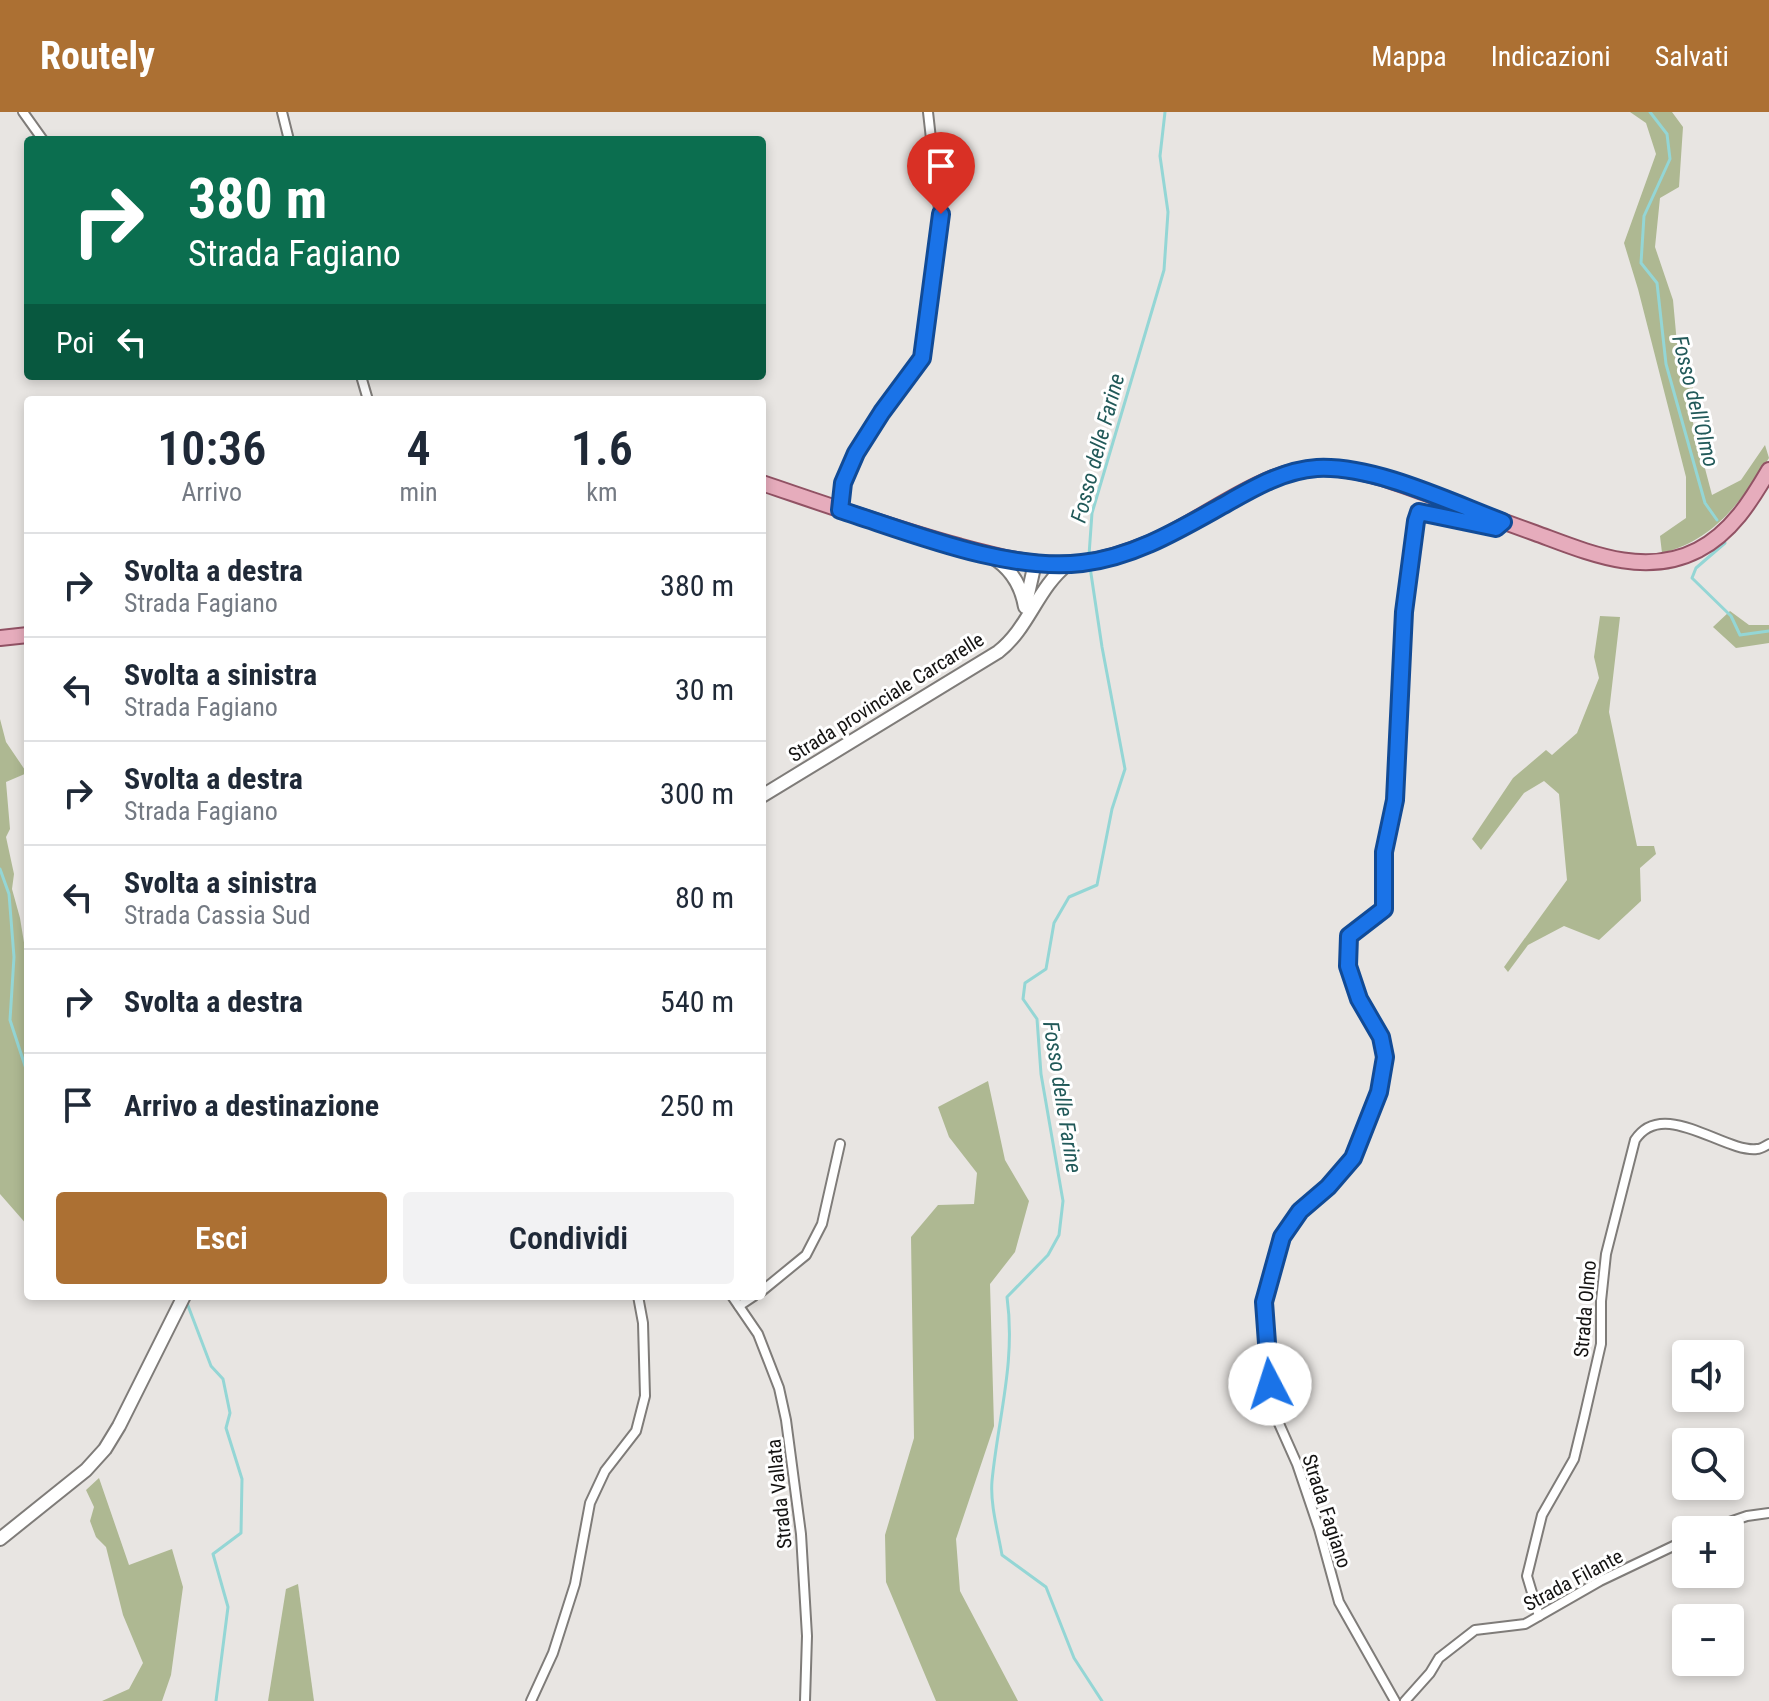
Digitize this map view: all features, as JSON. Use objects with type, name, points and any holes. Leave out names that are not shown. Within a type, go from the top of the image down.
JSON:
[{"type":"main road","points":[[766,484],[988,554],[1035,563],[1076,564],[1139,548],[1170,535],[1262,483],[1318,468],[1369,474],[1597,556],[1646,563],[1697,551],[1741,514],[1769,470]]},
{"type":"main road","points":[[988,554],[1003,564],[1015,578],[1025,607]]},
{"type":"main road","points":[[1035,563],[1039,584],[1037,599]]},
{"type":"main road","points":[[1024,623],[1035,563]]},
{"type":"main road","name":"Strada provinciale Carcarelle","points":[[766,794],[998,652],[1013,639],[1052,578],[1076,564]]},
{"type":"main road","points":[[0,638],[24,635]]},
{"type":"main road","points":[[0,1539],[86,1470],[105,1449],[182,1300]]},
{"type":"street","points":[[23,112],[40,136]]},
{"type":"street","points":[[282,112],[288,136]]},
{"type":"street","points":[[840,510],[843,483],[856,453],[882,412],[916,369],[926,344],[941,228],[928,112]]},
{"type":"street","name":"Strada Fagiano","points":[[1395,1701],[1339,1602],[1297,1464],[1272,1408],[1264,1302],[1282,1237],[1300,1211],[1328,1187],[1353,1158],[1379,1092],[1385,1057],[1381,1037],[1359,999],[1348,966],[1349,936],[1384,909],[1384,852],[1395,800],[1404,612],[1419,512],[1496,528],[1503,522]]},
{"type":"street","name":"Strada Olmo","points":[[1539,1616],[1527,1576],[1542,1515],[1574,1459],[1601,1344],[1606,1254],[1635,1140],[1642,1129],[1654,1124],[1699,1130],[1734,1145],[1756,1149],[1769,1144]]},
{"type":"street","points":[[766,1288],[806,1255],[822,1224],[840,1144]]},
{"type":"street","points":[[531,1701],[553,1653],[575,1584],[590,1503],[605,1471],[636,1431],[645,1396],[643,1323],[639,1300]]},
{"type":"street","name":"Strada Vallata","points":[[735,1300],[758,1334],[779,1388],[786,1420],[801,1534],[807,1636],[805,1701]]},
{"type":"street","points":[[739,1306],[748,1300]]},
{"type":"street","points":[[1744,1517],[1769,1513]]},
{"type":"street","name":"Strada Filante","points":[[1405,1701],[1439,1658],[1475,1630],[1525,1624],[1600,1581],[1672,1547]]},
{"type":"green space","points":[[1630,112],[1672,112],[1683,127],[1679,187],[1660,198],[1655,247],[1673,300],[1678,355],[1683,372],[1693,383],[1692,419],[1712,495],[1741,480],[1765,445],[1769,458],[1737,504],[1712,529],[1681,547],[1662,553],[1660,536],[1686,518],[1686,477],[1624,243],[1656,154],[1646,123]]},
{"type":"green space","points":[[1730,611],[1749,625],[1769,625],[1769,643],[1736,648],[1713,627]]},
{"type":"green space","points":[[1600,616],[1620,617],[1609,712],[1637,846],[1654,846],[1656,854],[1640,868],[1641,901],[1599,940],[1564,926],[1528,945],[1508,972],[1504,967],[1567,880],[1559,794],[1544,781],[1524,793],[1481,850],[1472,839],[1513,778],[1546,750],[1552,755],[1577,733],[1599,678],[1594,657]]},
{"type":"green space","points":[[0,719],[6,742],[24,769],[24,774],[6,782],[10,829],[6,837],[14,874],[12,889],[24,943],[24,1221],[0,1194]]},
{"type":"green space","points":[[988,1081],[1005,1160],[1029,1201],[1015,1252],[990,1284],[994,1426],[956,1539],[960,1591],[1018,1701],[936,1701],[886,1582],[885,1535],[914,1438],[911,1237],[938,1205],[974,1204],[977,1173],[949,1137],[938,1107]]},
{"type":"green space","points":[[99,1478],[129,1565],[172,1549],[183,1587],[171,1675],[162,1701],[102,1701],[129,1689],[143,1663],[123,1615],[106,1547],[96,1537],[90,1521],[94,1507],[86,1490]]},
{"type":"green space","points":[[298,1584],[314,1701],[268,1701],[286,1589]]},
{"type":"waterway","name":"Fosso delle Farine","points":[[1089,555],[1092,513],[1164,270],[1168,212],[1160,156],[1165,112]]},
{"type":"waterway","name":"Fosso dell'Olmo","points":[[1650,112],[1667,134],[1670,159],[1644,216],[1641,263],[1657,283],[1666,364],[1705,503],[1717,520]]},
{"type":"waterway","name":"Fosso dell'Olmo","points":[[1725,543],[1696,568],[1692,578],[1731,616],[1740,635],[1769,631]]},
{"type":"waterway","name":"Fosso delle Farine","points":[[1090,567],[1125,769],[1112,809],[1097,885],[1069,897],[1054,923],[1046,969],[1025,983],[1023,999],[1037,1019],[1041,1074],[1063,1201],[1059,1235],[1048,1255],[1007,1297],[1008,1367],[992,1490],[1002,1555],[1046,1587],[1074,1658],[1102,1701]]},
{"type":"waterway","points":[[0,869],[9,894],[14,957],[10,1020],[24,1063]]},
{"type":"waterway","points":[[187,1303],[211,1366],[223,1379],[230,1413],[226,1428],[242,1479],[241,1533],[213,1554],[228,1607],[216,1701]]},
{"type":"route","points":[[941,214],[922,358],[856,453],[843,483],[840,510],[1003,558],[1051,564],[1083,563],[1139,548],[1170,535],[1262,483],[1318,468],[1369,474],[1503,522],[1496,528],[1419,512],[1416,521],[1404,612],[1395,800],[1384,852],[1384,909],[1349,936],[1348,966],[1359,999],[1381,1037],[1385,1057],[1379,1092],[1353,1158],[1328,1187],[1300,1211],[1282,1237],[1264,1302],[1270,1384]]}]
